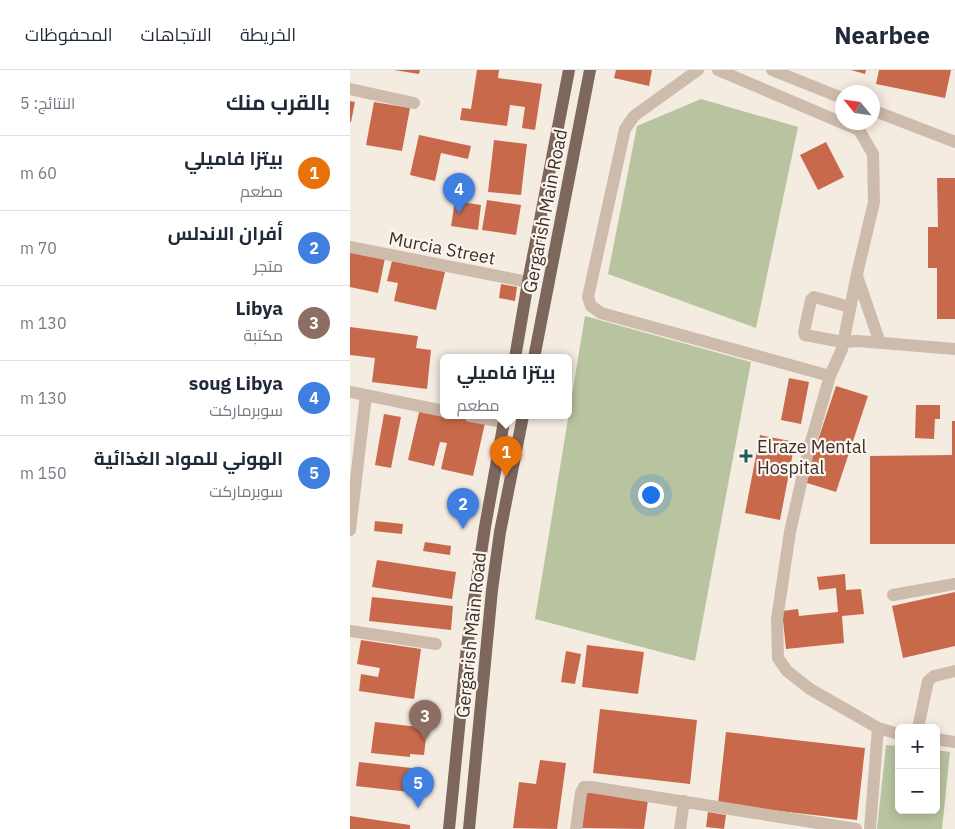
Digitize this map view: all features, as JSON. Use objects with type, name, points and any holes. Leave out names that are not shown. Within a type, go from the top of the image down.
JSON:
[{"type":"main road","name":"Gergarish Main Road","points":[[516,354],[569,70]]},
{"type":"main road","name":"Gergarish Main Road","points":[[535,354],[590,70]]},
{"type":"main road","name":"Gergarish Main Road","points":[[449,829],[467,647],[481,551],[504,419]]},
{"type":"main road","name":"Gergarish Main Road","points":[[469,829],[493,580],[521,419]]},
{"type":"street","points":[[698,70],[634,116],[626,130],[588,298],[591,306],[601,313],[830,376]]},
{"type":"street","points":[[718,70],[859,130],[873,154],[874,202],[856,274],[844,342],[830,376],[808,452],[790,532],[777,619],[778,658],[787,671],[810,689],[878,728],[895,733]]},
{"type":"street","points":[[772,70],[786,73],[835,95]]},
{"type":"street","points":[[350,89],[414,103]]},
{"type":"street","points":[[880,113],[955,142]]},
{"type":"street","name":"Murcia Street","points":[[350,247],[528,282]]},
{"type":"street","points":[[856,274],[880,343]]},
{"type":"street","points":[[850,307],[814,297],[811,300],[805,335],[844,342],[858,341],[955,348]]},
{"type":"street","points":[[350,392],[440,410]]},
{"type":"street","points":[[350,530],[366,395]]},
{"type":"street","points":[[893,595],[955,584]]},
{"type":"street","points":[[350,631],[436,644]]},
{"type":"street","points":[[919,724],[928,681],[934,676],[955,671]]},
{"type":"street","points":[[870,829],[878,728]]},
{"type":"street","points":[[940,740],[955,742]]},
{"type":"street","points":[[576,829],[581,793],[584,787],[856,829]]},
{"type":"street","points":[[680,829],[684,801]]},
{"type":"green space","points":[[701,99],[798,127],[756,328],[608,274],[637,126]]},
{"type":"green space","points":[[585,316],[751,362],[695,661],[535,619],[568,419],[572,419],[572,395]]},
{"type":"green space","points":[[886,745],[895,746],[895,814],[940,814],[940,751],[950,752],[942,829],[877,829]]},
{"type":"building","points":[[394,70],[420,70],[419,74]]},
{"type":"building","points":[[477,70],[499,70],[498,78],[542,84],[535,130],[522,128],[525,107],[510,105],[507,126],[460,120],[462,108],[471,109]]},
{"type":"building","points":[[616,70],[652,70],[649,86],[614,78]]},
{"type":"building","points":[[851,70],[866,70],[865,74]]},
{"type":"building","points":[[879,70],[951,70],[945,98],[876,84]]},
{"type":"building","points":[[350,101],[355,102],[351,122],[350,122]]},
{"type":"building","points":[[374,102],[410,108],[402,151],[366,145]]},
{"type":"building","points":[[419,135],[471,146],[468,159],[441,153],[435,181],[410,175]]},
{"type":"building","points":[[494,140],[527,144],[521,195],[488,192]]},
{"type":"building","points":[[826,142],[844,177],[818,190],[800,155]]},
{"type":"building","points":[[937,178],[955,178],[955,319],[937,319],[937,268],[928,268],[928,227],[938,227]]},
{"type":"building","points":[[487,200],[521,205],[516,235],[482,230]]},
{"type":"building","points":[[455,201],[481,205],[478,230],[451,226]]},
{"type":"building","points":[[350,251],[385,258],[378,293],[350,287]]},
{"type":"building","points":[[392,261],[445,272],[436,310],[394,301],[398,283],[387,281]]},
{"type":"building","points":[[501,284],[517,287],[515,301],[499,298]]},
{"type":"building","points":[[350,327],[418,336],[416,348],[431,350],[427,389],[372,382],[375,358],[350,355]]},
{"type":"building","points":[[789,378],[809,382],[801,424],[781,420]]},
{"type":"building","points":[[836,386],[868,396],[836,492],[804,482]]},
{"type":"building","points":[[916,405],[940,405],[940,419],[935,419],[934,439],[915,438]]},
{"type":"building","points":[[420,408],[440,415],[440,419],[467,419],[485,423],[473,476],[441,469],[447,443],[440,442],[434,466],[408,460]]},
{"type":"building","points":[[384,414],[401,417],[391,468],[375,465]]},
{"type":"building","points":[[952,421],[955,421],[955,544],[870,544],[870,456],[952,455]]},
{"type":"building","points":[[760,435],[795,442],[780,520],[745,513]]},
{"type":"building","points":[[375,521],[403,524],[402,534],[374,531]]},
{"type":"building","points":[[425,542],[451,546],[450,555],[423,551]]},
{"type":"building","points":[[377,560],[456,572],[452,599],[372,587]]},
{"type":"building","points":[[845,574],[846,590],[861,589],[864,614],[842,616],[844,643],[786,649],[782,611],[798,609],[799,616],[838,612],[836,588],[819,590],[817,577]]},
{"type":"building","points":[[955,592],[955,646],[903,658],[892,606]]},
{"type":"building","points":[[372,597],[453,606],[451,630],[369,621]]},
{"type":"building","points":[[361,640],[421,649],[414,699],[359,691],[361,674],[378,677],[380,668],[357,664]]},
{"type":"building","points":[[587,645],[644,652],[638,694],[582,687]]},
{"type":"building","points":[[566,651],[581,654],[575,684],[561,682]]},
{"type":"building","points":[[600,709],[697,720],[690,784],[593,773]]},
{"type":"building","points":[[375,722],[427,728],[424,755],[410,754],[410,757],[371,753]]},
{"type":"building","points":[[726,732],[865,748],[857,820],[718,804]]},
{"type":"building","points":[[540,760],[566,763],[557,829],[513,828],[519,782],[536,784]]},
{"type":"building","points":[[359,762],[420,769],[418,793],[356,786]]},
{"type":"building","points":[[587,791],[648,800],[644,829],[582,828]]},
{"type":"building","points":[[708,812],[726,815],[724,829],[706,827]]},
{"type":"building","points":[[350,816],[410,825],[410,829],[350,829]]},
{"type":"place","name":"soug Libya","points":[[459,214]]},
{"type":"place","name":"Elraze Mental Hospital","points":[[746,456]]},
{"type":"place","name":"بيتزا فاميلي","points":[[506,477]]},
{"type":"place","name":"أفران الاندلس","points":[[463,529]]},
{"type":"place","name":"Libya","points":[[425,741]]},
{"type":"place","name":"الهوني للمواد الغذائية","points":[[418,808]]}]
